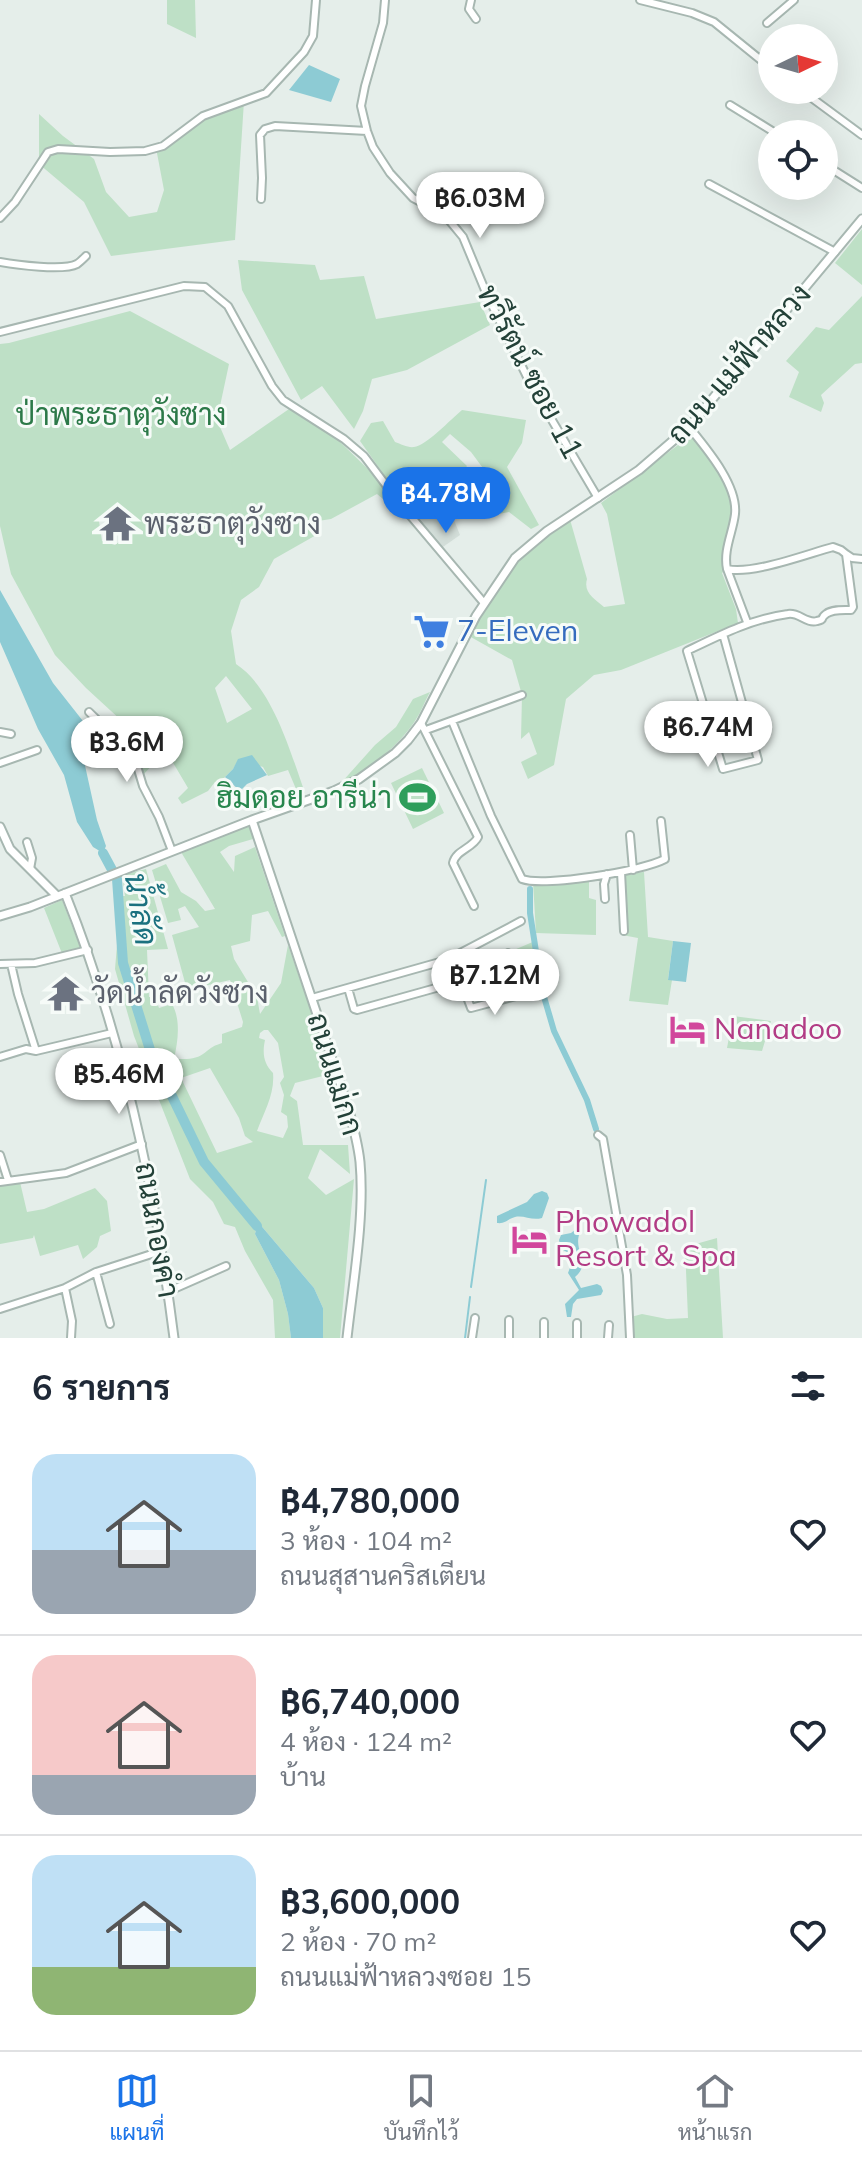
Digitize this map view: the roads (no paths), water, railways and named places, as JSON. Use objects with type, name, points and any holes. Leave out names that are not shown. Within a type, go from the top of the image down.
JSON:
[{"type":"street","points":[[0,218],[15,202],[48,152],[58,149],[145,151],[163,146],[203,116],[266,93],[304,52],[313,36],[316,0]]},
{"type":"street","name":"ทวีรัตน์ ซอย 11","points":[[385,0],[383,23],[361,106],[373,147],[390,173],[413,198],[444,214],[463,237],[530,383],[598,498]]},
{"type":"street","points":[[471,0],[469,9],[476,19]]},
{"type":"street","points":[[640,0],[714,22],[758,59]]},
{"type":"street","points":[[767,23],[794,0]]},
{"type":"street","points":[[820,104],[862,135]]},
{"type":"street","points":[[730,105],[758,122]]},
{"type":"street","points":[[261,199],[259,145],[260,135],[265,129],[275,126],[367,131]]},
{"type":"street","points":[[838,173],[862,188]]},
{"type":"street","points":[[709,184],[835,252]]},
{"type":"street","name":"ถนน แม่ฟ้าหลวง","points":[[0,916],[323,795],[359,779],[395,753],[423,727],[484,603],[507,568],[524,549],[547,531],[648,464],[689,427],[862,219]]},
{"type":"street","points":[[0,262],[68,267],[86,256]]},
{"type":"street","points":[[0,332],[184,286],[205,287],[228,306],[272,386],[283,400],[344,439],[364,456],[484,603]]},
{"type":"street","points":[[689,427],[731,487],[735,499],[725,560],[747,622]]},
{"type":"street","points":[[727,569],[740,570],[794,559],[833,547],[852,558],[862,559]]},
{"type":"street","points":[[723,634],[758,760],[723,769],[687,651],[747,622],[792,613],[808,621],[820,621],[830,612],[851,610],[852,589],[846,554]]},
{"type":"street","points":[[474,906],[453,863],[456,856],[478,837],[423,727],[452,721],[522,695]]},
{"type":"street","points":[[89,712],[131,753],[172,851]]},
{"type":"street","points":[[452,721],[491,816],[522,879],[533,882],[644,868],[665,859],[661,821]]},
{"type":"street","points":[[0,732],[11,734]]},
{"type":"street","points":[[0,763],[37,750]]},
{"type":"street","name":"ถนนแม่กก","points":[[252,820],[351,1115],[360,1166],[359,1224],[347,1338]]},
{"type":"street","points":[[0,827],[10,849],[61,895]]},
{"type":"street","points":[[630,835],[633,870]]},
{"type":"street","points":[[27,842],[32,858],[30,869]]},
{"type":"street","points":[[621,872],[624,931]]},
{"type":"street","points":[[605,899],[607,874]]},
{"type":"street","name":"ถนนกองคำ","points":[[61,895],[88,950],[142,1144],[174,1338]]},
{"type":"street","points":[[312,998],[452,957],[521,921]]},
{"type":"street","points":[[0,964],[35,963],[88,950]]},
{"type":"street","points":[[452,957],[471,1008],[520,995],[508,953]]},
{"type":"street","points":[[11,964],[36,1051]]},
{"type":"street","points":[[348,988],[357,1010],[461,981]]},
{"type":"street","points":[[0,1057],[112,1033]]},
{"type":"street","points":[[598,1135],[603,1139],[627,1275],[630,1338]]},
{"type":"street","points":[[0,1155],[4,1181],[66,1173],[142,1144]]},
{"type":"street","points":[[0,1309],[161,1251]]},
{"type":"street","points":[[167,1292],[226,1266]]},
{"type":"street","points":[[96,1272],[110,1324]]},
{"type":"street","points":[[65,1288],[72,1321],[71,1338]]},
{"type":"street","points":[[472,1338],[475,1318]]},
{"type":"street","points":[[509,1320],[509,1338]]},
{"type":"street","points":[[544,1322],[544,1338]]},
{"type":"street","points":[[577,1323],[577,1338]]},
{"type":"street","points":[[608,1338],[609,1325]]},
{"type":"water","points":[[309,65],[340,79],[331,102],[289,90]]},
{"type":"water","name":"น้ำลัด","points":[[0,590],[53,683],[95,740],[87,749],[84,761],[106,846],[103,853],[93,847],[77,822],[64,775],[38,729],[0,642]]},
{"type":"water","points":[[252,755],[267,775],[247,784],[240,791],[225,777],[238,759]]},
{"type":"water","points":[[673,941],[691,943],[686,982],[668,980]]},
{"type":"water","points":[[542,1191],[549,1198],[542,1218],[518,1217],[497,1223],[497,1216]]},
{"type":"water","points":[[258,1222],[314,1288],[323,1308],[323,1338],[291,1338],[279,1280],[255,1234]]},
{"type":"water","points":[[576,1229],[580,1232],[578,1245],[582,1266],[575,1277],[581,1288],[597,1284],[603,1291],[601,1295],[577,1299],[571,1317],[567,1317],[565,1304],[579,1290],[568,1273],[572,1262],[569,1253],[561,1249],[559,1240],[561,1235]]},
{"type":"waterway","name":"น้ำลัด","points":[[103,853],[117,879],[123,963],[151,1053],[204,1162],[257,1226]]},
{"type":"waterway","points":[[530,889],[530,913],[542,990],[554,1031],[587,1100],[596,1129]]},
{"type":"waterway","points":[[471,1287],[486,1180]]},
{"type":"waterway","points":[[465,1338],[470,1297]]},
{"type":"place","name":"พระธาตุวังซาง","points":[[118,524]]},
{"type":"place","name":"7-Eleven","points":[[431,631]]},
{"type":"place","name":"ฮิมดอย อารีน่า","points":[[418,798]]},
{"type":"place","name":"วัดน้ำลัดวังซาง","points":[[65,993]]},
{"type":"place","name":"Nanadoo","points":[[688,1029]]},
{"type":"place","name":"Phowadol Resort & Spa","points":[[529,1239]]},
{"type":"park label","name":"ป่าพระธาตุวังซาง","points":[[121,415]]}]
